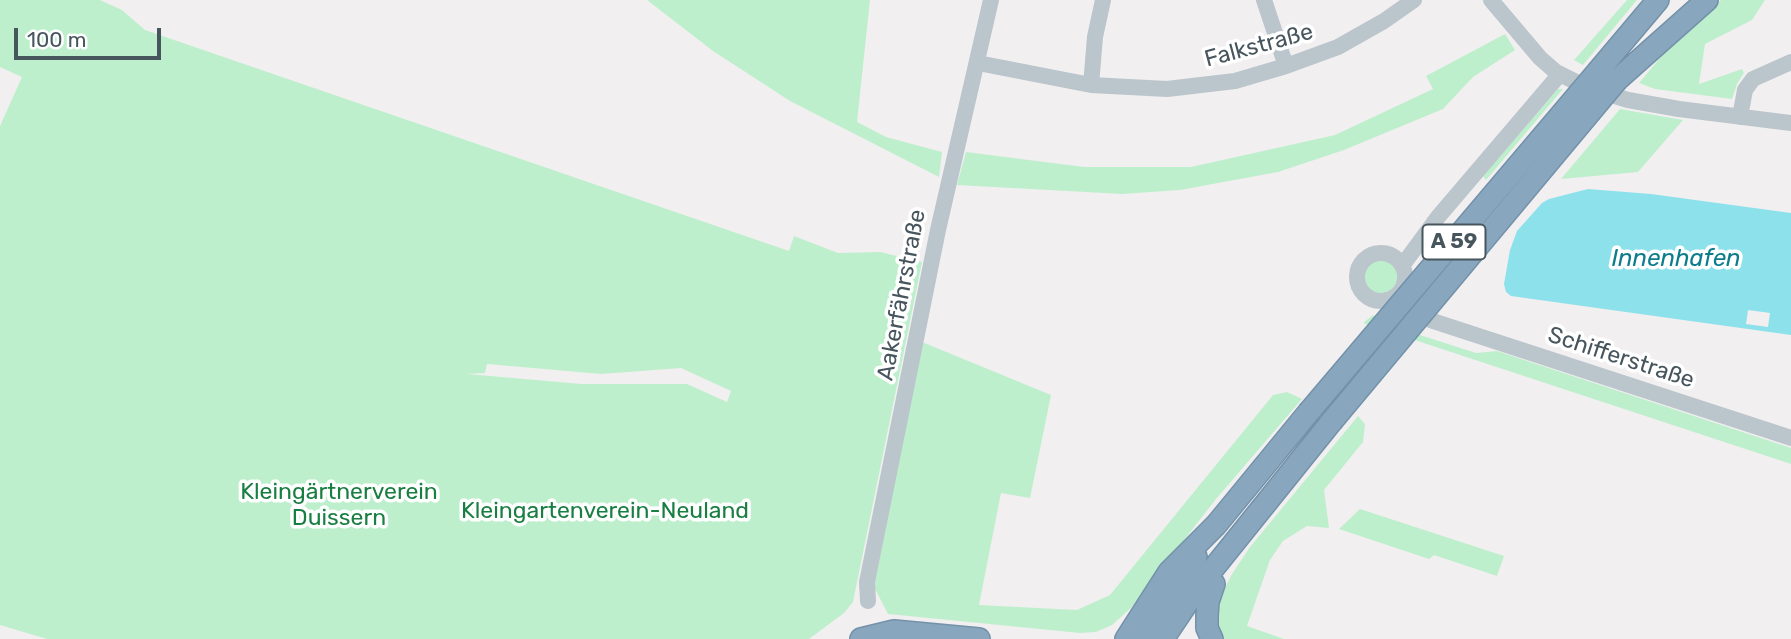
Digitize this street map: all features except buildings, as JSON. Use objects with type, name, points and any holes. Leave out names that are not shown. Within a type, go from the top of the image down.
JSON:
[{"type":"highway","name":"A 59","points":[[1163,639],[1196,590],[1608,75],[1658,0]]},
{"type":"highway","name":"A 59","points":[[1144,639],[1216,525],[1308,413],[1608,75],[1686,0]]},
{"type":"highway","points":[[1608,75],[1707,0]]},
{"type":"highway","points":[[1126,639],[1169,572],[1216,525]]},
{"type":"highway","points":[[1180,639],[1249,526]]},
{"type":"highway","points":[[1212,639],[1207,616],[1214,584]]},
{"type":"highway","points":[[1108,639],[1139,616]]},
{"type":"highway","points":[[861,639],[894,631],[979,639]]},
{"type":"street","name":"Aakerfährstraße","points":[[868,601],[867,582],[938,230],[991,0]]},
{"type":"street","points":[[1091,85],[1095,37],[1103,0]]},
{"type":"street","points":[[1264,0],[1286,66]]},
{"type":"street","name":"Falkstraße","points":[[978,63],[1091,85],[1167,89],[1235,81],[1338,47],[1414,0]]},
{"type":"street","points":[[1491,0],[1524,41],[1560,74],[1586,87],[1628,100],[1791,123]]},
{"type":"street","points":[[1740,117],[1745,90],[1753,79],[1791,62]]},
{"type":"street","points":[[1393,296],[1405,275],[1396,261],[1438,217],[1560,74]]},
{"type":"street","name":"Schifferstraße","points":[[1396,261],[1384,253],[1369,256],[1362,262],[1357,279],[1365,295],[1379,300],[1393,296],[1400,309],[1436,322],[1791,438]]},
{"type":"green space","points":[[0,0],[100,0],[122,10],[145,30],[789,251],[794,236],[838,253],[880,252],[922,262],[853,602],[844,613],[809,639],[47,639],[0,625],[0,126],[22,77],[0,67]],"holes":[[[487,364],[601,374],[681,368],[731,391],[727,402],[687,384],[582,384],[467,374],[485,373]]]},
{"type":"green space","points":[[647,0],[870,0],[857,122],[886,137],[942,152],[939,177],[790,101],[713,51]]},
{"type":"green space","points":[[1627,0],[1637,0],[1583,65],[1574,60]]},
{"type":"green space","points":[[1721,0],[1765,0],[1752,20],[1705,44],[1699,84],[1742,69],[1744,73],[1732,99],[1655,89],[1639,83],[1665,52]]},
{"type":"green space","points":[[1505,34],[1515,50],[1473,77],[1443,109],[1344,150],[1278,172],[1180,190],[1122,194],[957,185],[966,152],[1084,167],[1191,167],[1335,135],[1433,89],[1426,76]]},
{"type":"green space","points":[[1558,89],[1563,89],[1486,180],[1483,176]]},
{"type":"green space","points":[[1620,109],[1683,120],[1638,172],[1561,179]]},
{"type":"green space","points":[[1380,260],[1392,265],[1397,277],[1392,289],[1380,294],[1368,289],[1363,277],[1368,265]]},
{"type":"green space","points":[[1373,315],[1389,325],[1476,353],[1497,351],[1791,448],[1791,464],[1363,323]]},
{"type":"green space","points":[[922,342],[1051,395],[1030,498],[1001,493],[979,605],[1077,610],[1110,595],[1273,395],[1287,392],[1302,399],[1216,499],[1131,608],[1112,625],[1096,632],[1080,633],[888,614],[874,587]]},
{"type":"green space","points":[[1358,416],[1365,424],[1363,442],[1324,490],[1329,528],[1307,526],[1283,541],[1270,560],[1247,626],[1284,639],[1219,639],[1216,635],[1216,606],[1232,574],[1250,547]]},
{"type":"green space","points":[[1360,509],[1504,556],[1497,576],[1434,555],[1429,559],[1339,529]]},
{"type":"water","name":"Innenhafen","points":[[1588,189],[1651,194],[1791,213],[1791,335],[1511,296],[1506,292],[1504,284],[1510,250],[1517,231],[1542,203]]},
{"type":"pier","points":[[1748,310],[1770,313],[1768,327],[1746,324]]},
{"type":"park label","name":"Kleingärtnerverein Duissern","points":[[339,505]]},
{"type":"park label","name":"Kleingartenverein-Neuland","points":[[605,511]]}]
